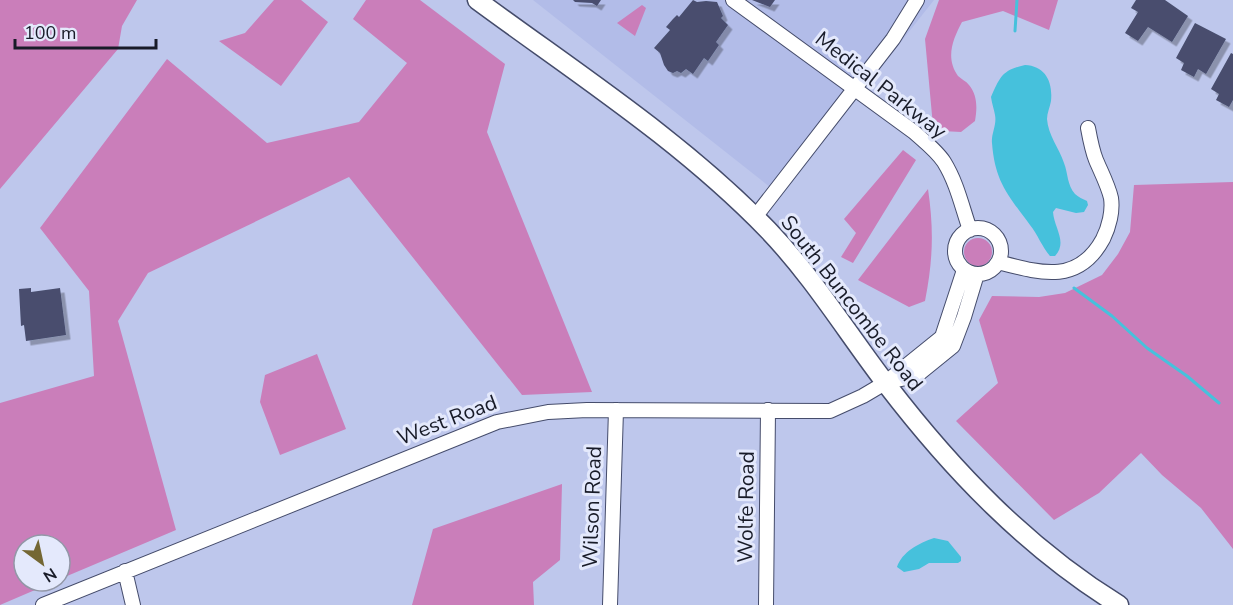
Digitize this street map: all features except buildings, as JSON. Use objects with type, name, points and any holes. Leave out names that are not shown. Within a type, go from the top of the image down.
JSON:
[{"type":"main road","name":"South Buncombe Road","points":[[477,0],[665,138],[727,190],[806,273],[885,383],[928,438],[981,495],[1054,560],[1119,605]]},
{"type":"street","name":"Medical Parkway","points":[[733,0],[914,132],[944,161],[956,186],[970,230]]},
{"type":"street","points":[[755,217],[892,39],[917,0]]},
{"type":"street","points":[[998,262],[1033,272],[1065,271],[1074,268],[1098,248],[1106,233],[1111,215],[1111,200],[1096,159],[1088,128]]},
{"type":"street","points":[[970,230],[985,230],[998,239],[1000,247],[998,262],[989,271],[970,272],[956,259],[955,252],[959,238],[970,230]]},
{"type":"street","points":[[885,383],[916,376],[953,346],[964,317],[970,272]]},
{"type":"street","name":"West Road","points":[[43,605],[497,422],[548,412],[830,411],[885,383]]},
{"type":"street","name":"Wilson Road","points":[[610,605],[616,410]]},
{"type":"street","name":"Wolfe Road","points":[[766,605],[768,410]]},
{"type":"street","points":[[126,571],[133,605]]},
{"type":"shaded area","points":[[0,0],[137,0],[122,26],[118,49],[0,189]]},
{"type":"shaded area","points":[[274,0],[301,0],[328,22],[281,86],[219,41],[245,33]]},
{"type":"shaded area","points":[[366,0],[420,0],[505,64],[487,132],[592,392],[522,395],[349,177],[148,273],[118,321],[176,530],[72,574],[72,533],[12,533],[12,593],[28,593],[0,605],[0,403],[94,376],[89,291],[40,228],[167,59],[267,143],[359,122],[407,63],[353,19]]},
{"type":"shaded area","points":[[533,0],[934,0],[780,195]]},
{"type":"shaded area","points":[[939,0],[1058,0],[1049,30],[1003,11],[962,22],[953,42],[952,62],[958,76],[972,89],[976,107],[975,121],[961,132],[942,131],[933,126],[925,39]]},
{"type":"shaded area","points":[[642,5],[646,8],[635,36],[617,23]]},
{"type":"shaded area","points":[[1025,65],[1038,68],[1049,81],[1051,101],[1047,119],[1049,131],[1062,157],[1072,190],[1087,201],[1088,205],[1084,212],[1076,213],[1056,208],[1053,212],[1060,240],[1059,251],[1055,256],[1050,256],[1009,196],[996,168],[994,156],[992,140],[995,119],[991,97],[1003,75],[1011,69]]},
{"type":"shaded area","points":[[903,150],[916,160],[853,263],[841,257],[856,233],[844,219]]},
{"type":"shaded area","points":[[1233,182],[1233,549],[1201,508],[1162,475],[1141,453],[1099,493],[1054,520],[956,421],[998,383],[979,320],[992,296],[1039,297],[1065,293],[1102,275],[1118,254],[1130,232],[1134,185]]},
{"type":"shaded area","points":[[928,189],[932,232],[928,286],[925,301],[909,307],[858,280]]},
{"type":"shaded area","points":[[978,238],[988,242],[992,252],[988,262],[978,266],[968,262],[964,252],[968,242]]},
{"type":"shaded area","points":[[317,354],[346,429],[280,455],[260,402],[265,375]]},
{"type":"shaded area","points":[[562,484],[560,560],[533,582],[534,605],[412,605],[433,529]]},
{"type":"shaded area","points":[[934,538],[948,541],[961,557],[961,561],[958,563],[929,563],[919,569],[904,572],[897,567],[912,549]]},
{"type":"waterway","points":[[1015,31],[1017,0]]},
{"type":"waterway","points":[[1074,288],[1219,403]]}]
